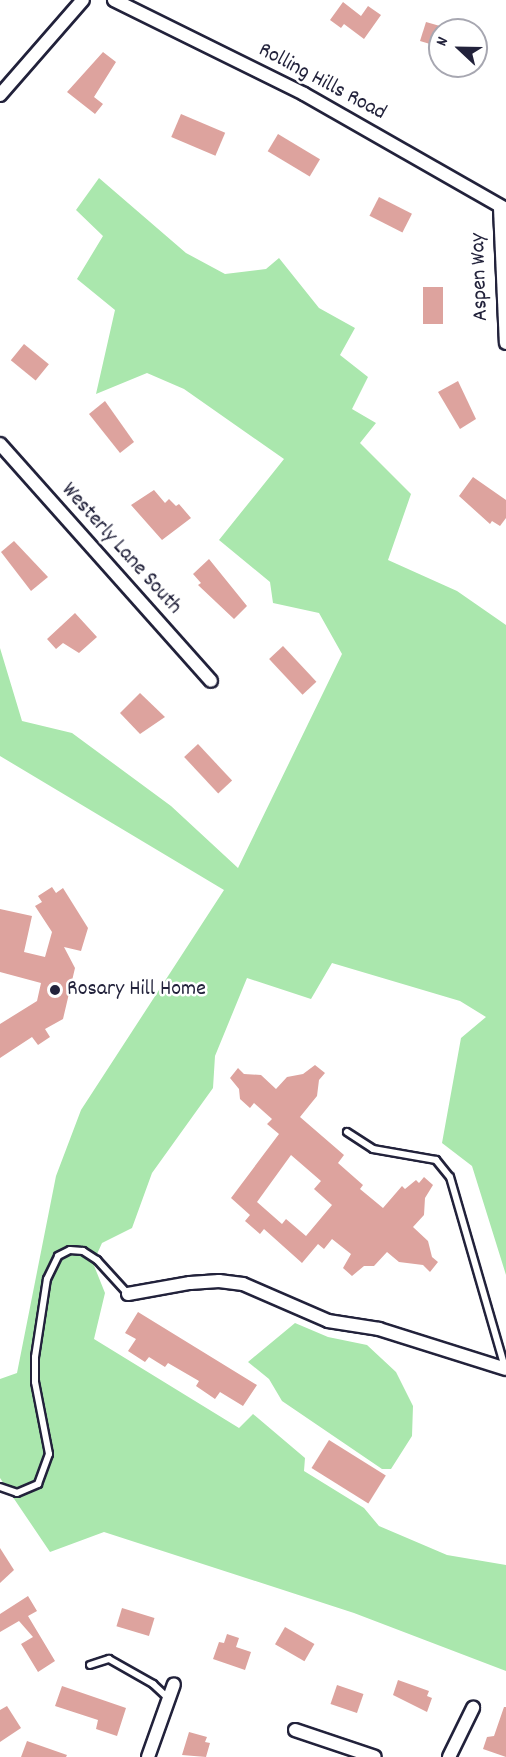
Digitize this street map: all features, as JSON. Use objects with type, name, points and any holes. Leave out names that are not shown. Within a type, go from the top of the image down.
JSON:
[{"type":"street","points":[[0,95],[83,0]]},
{"type":"street","name":"Rolling Hills Road","points":[[114,0],[304,94],[503,209]]},
{"type":"street","name":"Aspen Way","points":[[503,209],[506,344]]},
{"type":"street","name":"Westerly Lane South","points":[[0,444],[212,681]]},
{"type":"street","points":[[128,1294],[190,1283],[219,1281],[243,1284],[328,1321],[379,1329],[506,1369]]},
{"type":"street","points":[[148,1757],[174,1684]]},
{"type":"street","points":[[449,1757],[473,1708]]},
{"type":"street","points":[[295,1730],[375,1757]]},
{"type":"lane","points":[[347,1132],[373,1149],[402,1151],[436,1160],[450,1177],[506,1369]]},
{"type":"lane","points":[[0,1487],[17,1493],[38,1484],[49,1454],[35,1382],[35,1357],[47,1279],[58,1256],[70,1250],[83,1251],[97,1260],[128,1294]]},
{"type":"lane","points":[[90,1665],[110,1659],[153,1684],[168,1698]]},
{"type":"green space","points":[[99,178],[186,253],[225,274],[266,269],[279,258],[319,308],[355,328],[340,355],[368,377],[352,409],[376,423],[360,443],[411,494],[388,560],[457,591],[506,625],[506,1275],[472,1166],[442,1143],[461,1038],[486,1017],[460,1001],[332,963],[311,999],[247,978],[215,1056],[213,1088],[152,1173],[132,1228],[102,1243],[93,1263],[105,1293],[94,1339],[239,1428],[253,1414],[305,1458],[304,1471],[364,1508],[379,1526],[447,1555],[506,1565],[506,1671],[354,1613],[104,1532],[50,1552],[0,1478],[0,1379],[17,1373],[56,1176],[81,1110],[224,890],[0,756],[0,648],[22,721],[72,733],[171,806],[238,868],[342,654],[319,613],[273,603],[270,582],[219,540],[284,459],[184,389],[147,373],[96,394],[115,310],[77,279],[103,236],[76,210]]},
{"type":"green space","points":[[295,1323],[328,1337],[367,1345],[396,1372],[413,1406],[412,1436],[391,1469],[382,1469],[282,1401],[269,1379],[248,1362]]},
{"type":"building","points":[[343,2],[361,16],[368,6],[381,15],[364,39],[344,24],[341,28],[330,20]]},
{"type":"building","points":[[426,22],[428,23],[428,43],[420,41]]},
{"type":"building","points":[[103,52],[116,62],[94,97],[103,104],[95,114],[67,92]]},
{"type":"building","points":[[181,114],[225,133],[215,156],[171,137]]},
{"type":"building","points":[[278,134],[320,159],[310,176],[268,151]]},
{"type":"building","points":[[379,197],[412,214],[402,233],[369,216]]},
{"type":"building","points":[[423,287],[443,287],[443,324],[423,324]]},
{"type":"building","points":[[24,344],[49,364],[36,380],[11,360]]},
{"type":"building","points":[[458,381],[476,419],[460,429],[438,392]]},
{"type":"building","points":[[105,401],[134,442],[120,453],[89,414]]},
{"type":"building","points":[[473,477],[506,500],[506,518],[500,526],[492,521],[490,524],[459,496]]},
{"type":"building","points":[[154,490],[165,503],[169,499],[176,506],[179,504],[191,518],[162,540],[131,505]]},
{"type":"building","points":[[14,541],[48,577],[31,591],[1,552]]},
{"type":"building","points":[[209,559],[247,606],[234,619],[198,585],[201,583],[193,574]]},
{"type":"building","points":[[75,613],[97,637],[79,653],[63,643],[56,649],[47,639]]},
{"type":"building","points":[[283,646],[316,682],[303,695],[269,659]]},
{"type":"building","points":[[140,693],[165,717],[140,734],[120,713]]},
{"type":"building","points":[[198,744],[232,781],[218,794],[184,757]]},
{"type":"building","name":"Rosary Hill Home","points":[[52,887],[56,893],[63,888],[88,928],[81,951],[64,947],[75,968],[63,1019],[45,1029],[50,1037],[38,1045],[32,1037],[0,1058],[0,1024],[37,1001],[41,983],[0,972],[0,909],[32,916],[24,952],[45,957],[52,932],[35,906],[42,902],[38,896]]},
{"type":"building","points":[[315,1065],[325,1073],[319,1080],[317,1096],[300,1117],[344,1155],[338,1163],[363,1185],[360,1189],[383,1208],[402,1186],[405,1189],[416,1180],[419,1183],[424,1177],[433,1185],[425,1198],[424,1215],[413,1227],[428,1241],[432,1257],[438,1262],[430,1272],[423,1265],[399,1262],[387,1252],[374,1266],[364,1266],[352,1276],[343,1268],[351,1254],[332,1239],[324,1249],[318,1244],[302,1263],[264,1229],[260,1234],[245,1221],[250,1215],[231,1198],[279,1134],[267,1124],[272,1119],[254,1103],[250,1108],[240,1099],[239,1089],[230,1078],[238,1068],[244,1074],[261,1075],[276,1089],[287,1077],[303,1074]],"holes":[[[291,1155],[321,1181],[314,1189],[332,1205],[306,1236],[286,1219],[282,1224],[257,1202]]]},
{"type":"building","points":[[138,1312],[257,1385],[243,1406],[220,1392],[215,1399],[196,1386],[199,1381],[168,1363],[165,1367],[149,1357],[145,1362],[128,1351],[136,1339],[125,1333]]},
{"type":"building","points":[[329,1440],[386,1476],[368,1503],[312,1468]]},
{"type":"building","points":[[0,1548],[14,1570],[0,1583]]},
{"type":"building","points":[[28,1596],[37,1611],[28,1616],[55,1661],[38,1672],[21,1644],[33,1637],[19,1621],[0,1632],[0,1614]]},
{"type":"building","points":[[122,1608],[155,1618],[149,1636],[116,1626]]},
{"type":"building","points":[[285,1627],[314,1644],[304,1661],[275,1644]]},
{"type":"building","points":[[227,1634],[239,1638],[236,1647],[251,1652],[245,1670],[213,1659],[219,1642],[224,1643]]},
{"type":"building","points":[[398,1680],[429,1691],[427,1696],[432,1698],[427,1712],[393,1695]]},
{"type":"building","points":[[337,1685],[363,1694],[357,1713],[330,1704]]},
{"type":"building","points":[[62,1686],[126,1708],[117,1736],[96,1729],[98,1720],[55,1706]]},
{"type":"building","points":[[7,1706],[21,1728],[0,1742],[0,1710]]},
{"type":"building","points":[[504,1707],[506,1707],[506,1757],[483,1749],[487,1737],[494,1736]]},
{"type":"building","points":[[189,1732],[207,1737],[205,1742],[210,1743],[206,1757],[182,1755]]},
{"type":"building","points":[[27,1741],[67,1755],[66,1757],[21,1757]]},
{"type":"place","name":"Rosary Hill Home","points":[[55,990]]}]
